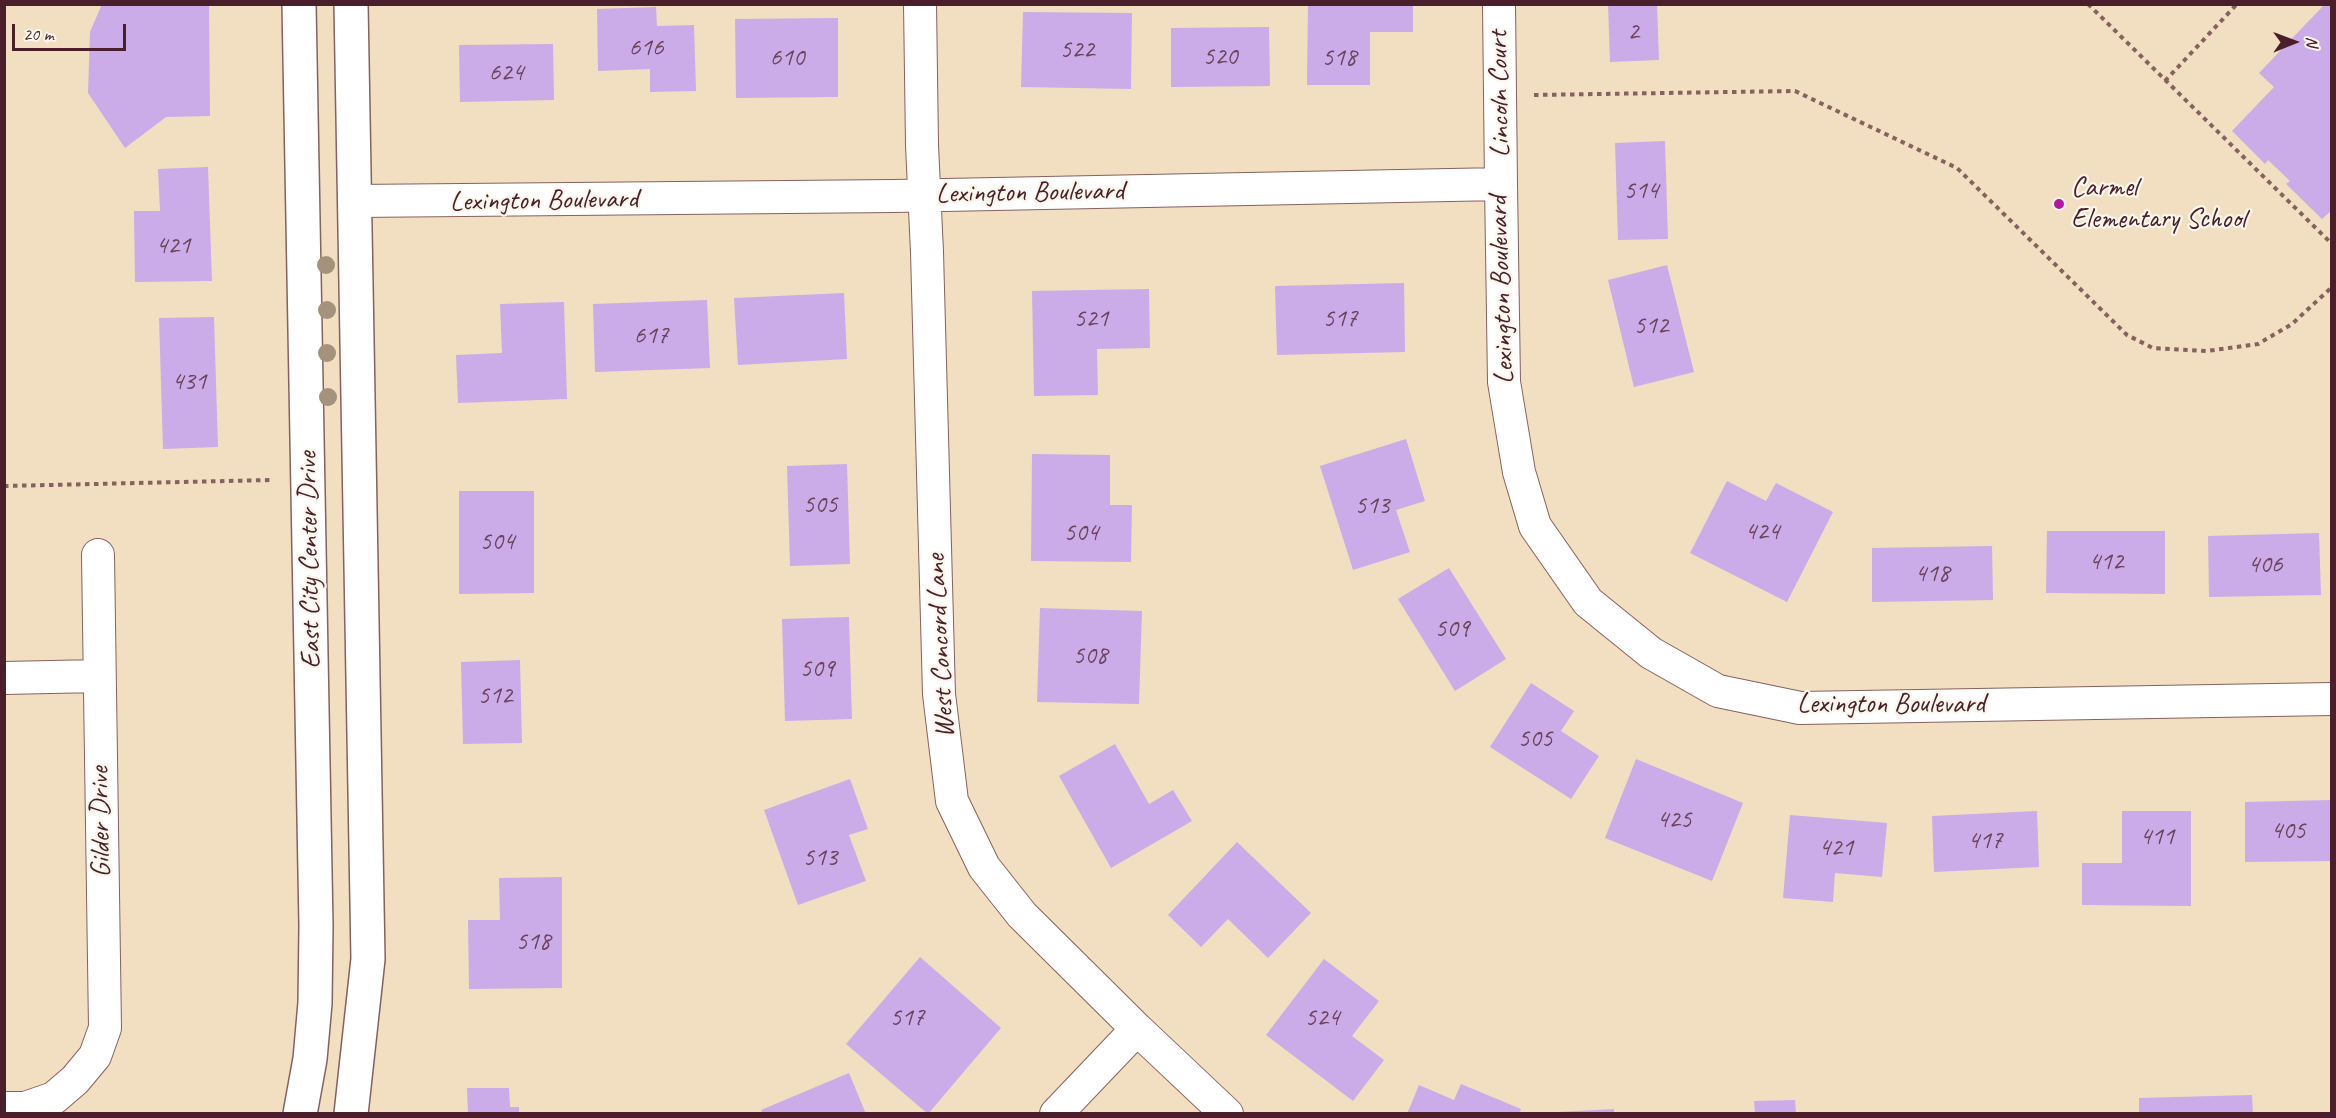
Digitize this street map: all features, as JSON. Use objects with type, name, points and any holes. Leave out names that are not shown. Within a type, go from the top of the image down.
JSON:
[{"type":"street","name":"East City Center Drive","points":[[299,4],[316,915],[314,1014],[310,1059],[300,1113]]},
{"type":"street","name":"East City Center Drive","points":[[351,4],[368,958],[351,1113]]},
{"type":"street","name":"West Concord Lane","points":[[920,4],[939,694],[952,801],[984,867],[1016,907],[1137,1029],[1227,1113]]},
{"type":"street","name":"Lincoln Court","points":[[1499,4],[1501,184]]},
{"type":"street","name":"Lexington Boulevard","points":[[355,201],[925,195],[1501,184],[1504,382],[1519,472],[1535,526],[1588,602],[1651,652],[1718,692],[1800,708],[2331,699]]},
{"type":"street","name":"Gilder Drive","points":[[4,1108],[25,1108],[54,1098],[75,1080],[95,1056],[105,1028],[98,555]]},
{"type":"street","points":[[4,678],[98,676]]},
{"type":"street","points":[[1056,1113],[1137,1029]]},
{"type":"path","points":[[2088,4],[2331,244]]},
{"type":"path","points":[[2165,81],[2237,4]]},
{"type":"path","points":[[1500,95],[1795,91],[1957,168],[2127,335],[2153,348],[2207,351],[2258,344],[2292,324],[2331,287]]},
{"type":"path","points":[[4,486],[278,480]]},
{"type":"building","points":[[102,4],[209,4],[210,116],[166,117],[125,148],[88,93],[90,32]]},
{"type":"building","points":[[1308,4],[1413,4],[1413,32],[1370,32],[1370,85],[1307,85]]},
{"type":"building","points":[[1608,4],[1657,4],[1659,60],[1610,62]]},
{"type":"building","points":[[2325,4],[2332,4],[2332,210],[2322,219],[2286,184],[2290,181],[2268,160],[2265,164],[2232,131],[2274,87],[2259,73]]},
{"type":"building","points":[[656,7],[657,26],[694,25],[696,91],[650,92],[650,69],[598,71],[597,9]]},
{"type":"building","points":[[1023,12],[1132,13],[1131,89],[1021,87]]},
{"type":"building","points":[[838,18],[838,97],[736,98],[735,19]]},
{"type":"building","points":[[1269,27],[1270,86],[1171,87],[1171,28]]},
{"type":"building","points":[[553,44],[554,100],[460,102],[459,45]]},
{"type":"building","points":[[1665,141],[1668,239],[1618,240],[1615,143]]},
{"type":"building","points":[[208,167],[212,281],[135,282],[134,211],[160,211],[158,169]]},
{"type":"building","points":[[1667,265],[1694,372],[1634,387],[1608,280]]},
{"type":"building","points":[[1404,283],[1405,352],[1277,355],[1275,286]]},
{"type":"building","points":[[1149,289],[1150,348],[1097,349],[1098,395],[1034,396],[1032,291]]},
{"type":"building","points":[[844,293],[847,359],[738,365],[734,298]]},
{"type":"building","points":[[707,300],[710,368],[595,372],[593,304]]},
{"type":"building","points":[[564,302],[567,399],[458,403],[456,355],[502,353],[500,304]]},
{"type":"building","points":[[214,317],[218,447],[163,449],[159,318]]},
{"type":"building","points":[[1406,439],[1425,501],[1396,510],[1410,552],[1353,570],[1320,466]]},
{"type":"building","points":[[1032,454],[1110,455],[1110,505],[1132,505],[1131,562],[1031,561]]},
{"type":"building","points":[[847,464],[850,564],[790,566],[787,466]]},
{"type":"building","points":[[1727,481],[1766,501],[1776,483],[1833,512],[1787,602],[1690,553]]},
{"type":"building","points":[[459,491],[534,491],[534,593],[459,594]]},
{"type":"building","points":[[2047,531],[2165,531],[2165,594],[2046,593]]},
{"type":"building","points":[[2319,533],[2321,595],[2209,597],[2208,536]]},
{"type":"building","points":[[1992,546],[1993,600],[1872,602],[1872,548]]},
{"type":"building","points":[[1449,568],[1506,659],[1455,691],[1398,599]]},
{"type":"building","points":[[1040,608],[1142,611],[1139,704],[1037,702]]},
{"type":"building","points":[[849,617],[852,719],[785,721],[782,619]]},
{"type":"building","points":[[520,660],[522,743],[463,744],[461,662]]},
{"type":"building","points":[[1531,683],[1574,711],[1561,731],[1599,756],[1571,799],[1490,747]]},
{"type":"building","points":[[1115,744],[1149,804],[1173,790],[1192,821],[1111,868],[1059,776]]},
{"type":"building","points":[[1636,759],[1743,803],[1712,881],[1605,838]]},
{"type":"building","points":[[850,779],[868,829],[849,835],[866,881],[798,905],[764,810]]},
{"type":"building","points":[[2332,800],[2332,861],[2245,862],[2245,802]]},
{"type":"building","points":[[2037,811],[2039,867],[1934,872],[1932,816]]},
{"type":"building","points":[[2122,811],[2191,811],[2191,906],[2082,905],[2082,863],[2122,863]]},
{"type":"building","points":[[1790,815],[1887,823],[1882,877],[1835,873],[1833,902],[1783,898]]},
{"type":"building","points":[[1237,842],[1311,913],[1268,958],[1228,919],[1201,947],[1168,915]]},
{"type":"building","points":[[562,877],[562,988],[469,989],[468,920],[500,920],[499,878]]},
{"type":"building","points":[[920,957],[1001,1028],[928,1114],[846,1044]]},
{"type":"building","points":[[1324,959],[1379,1001],[1352,1036],[1384,1060],[1353,1101],[1266,1035]]},
{"type":"building","points":[[849,1073],[866,1114],[763,1114],[761,1110]]},
{"type":"building","points":[[1461,1084],[1521,1109],[1519,1114],[1407,1114],[1419,1085],[1454,1100]]},
{"type":"building","points":[[467,1088],[509,1088],[510,1107],[519,1107],[519,1114],[468,1114]]},
{"type":"building","points":[[2252,1095],[2253,1114],[2139,1114],[2139,1098]]},
{"type":"building","points":[[1795,1100],[1796,1114],[1755,1114],[1754,1101]]},
{"type":"building","points":[[1614,1109],[1614,1114],[1558,1114],[1558,1112]]},
{"type":"place","name":"Carmel Elementary School","points":[[2059,204]]}]
